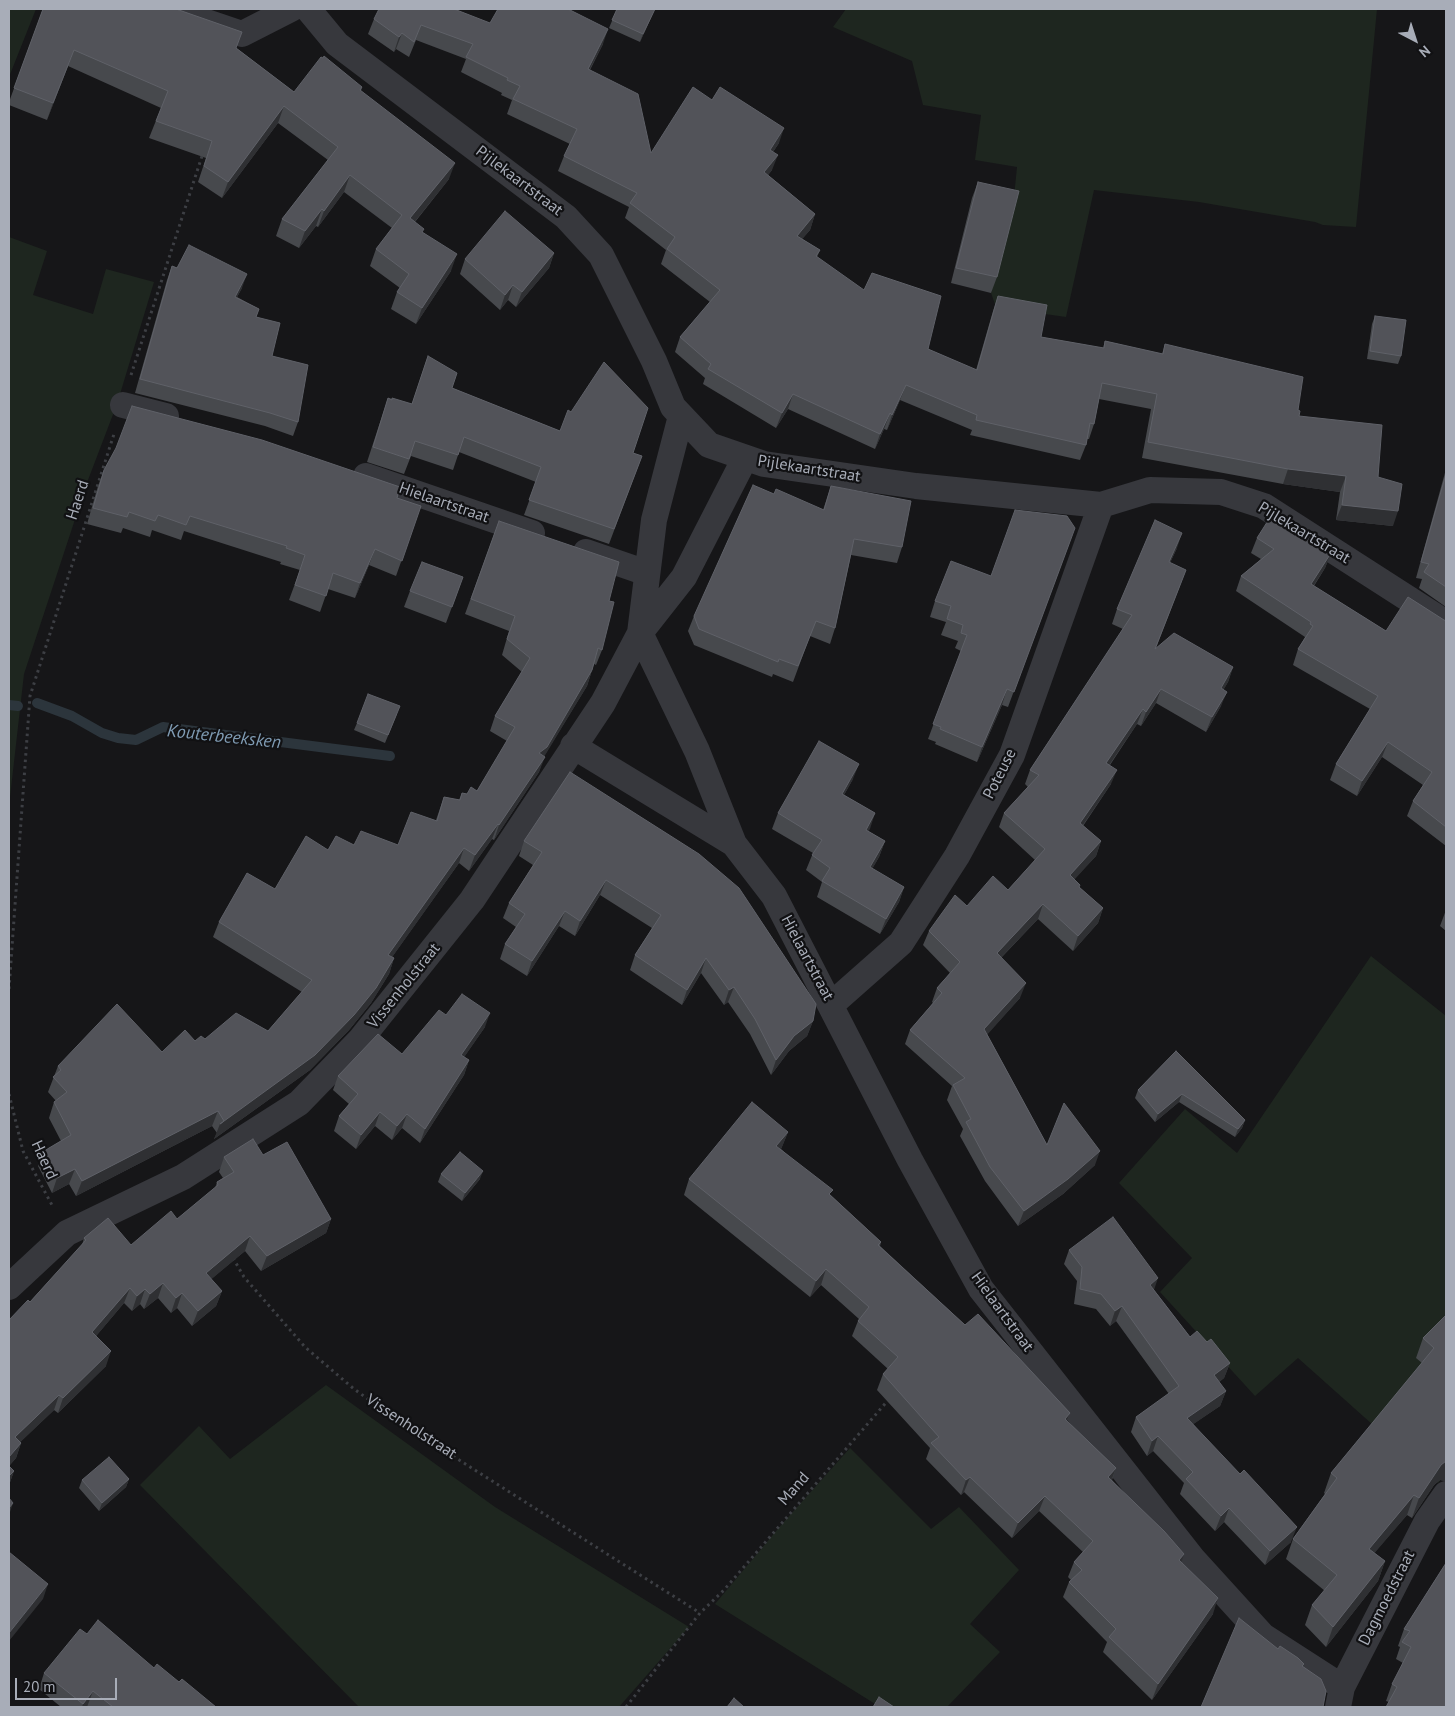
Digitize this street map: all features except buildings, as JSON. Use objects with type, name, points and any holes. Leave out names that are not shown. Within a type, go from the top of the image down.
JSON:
[{"type":"street","points":[[168,9],[242,34],[291,9]]},
{"type":"street","name":"Pijlekaartstraat","points":[[308,9],[337,44],[566,217],[601,255],[654,361],[673,407],[709,445],[764,464],[916,486],[1101,505],[1150,490],[1221,492],[1264,506],[1446,623]]},
{"type":"street","points":[[123,405],[188,422]]},
{"type":"street","points":[[640,633],[654,520],[681,416]]},
{"type":"street","points":[[573,746],[603,703],[640,633],[684,577],[745,458]]},
{"type":"street","name":"Hielaartstraat","points":[[346,470],[648,573]]},
{"type":"street","name":"Poteuse","points":[[832,1004],[901,943],[957,856],[1012,755],[1101,505]]},
{"type":"street","name":"Hielaartstraat","points":[[640,633],[697,751],[734,844],[774,896],[832,1004],[910,1160],[981,1289],[1193,1560],[1263,1636],[1340,1697]]},
{"type":"street","name":"Hielaartstraat","points":[[573,746],[734,844]]},
{"type":"street","name":"Vissenholstraat","points":[[9,1287],[66,1233],[183,1177],[300,1103],[360,1040],[472,900],[573,746]]},
{"type":"street","name":"Dagmoedstraat","points":[[1340,1697],[1427,1520],[1446,1494]]},
{"type":"path","name":"Haerd","points":[[9,989],[30,696],[123,405],[139,345],[206,145]]},
{"type":"path","name":"Haerd","points":[[9,1094],[23,1151],[66,1233]]},
{"type":"path","name":"Vissenholstraat","points":[[229,1252],[244,1277],[305,1347],[354,1389],[404,1425],[700,1613]]},
{"type":"path","name":"Mand","points":[[626,1707],[700,1613],[724,1590],[896,1391]]},
{"type":"shaded area","points":[[9,9],[36,9],[9,77]]},
{"type":"shaded area","points":[[846,9],[1377,9],[1356,227],[1323,225],[1199,202],[1094,190],[1066,317],[996,307],[991,293],[1013,207],[1017,167],[975,160],[981,115],[923,105],[912,61],[833,27]]},
{"type":"shaded area","points":[[9,237],[47,251],[33,295],[93,314],[106,269],[154,282],[117,404],[88,480],[24,674],[9,806]]},
{"type":"shaded area","points":[[1371,956],[1446,1016],[1446,1473],[1438,1483],[1298,1358],[1255,1396],[1160,1292],[1192,1258],[1119,1183],[1185,1109],[1237,1153]]},
{"type":"shaded area","points":[[326,1385],[495,1507],[689,1627],[619,1707],[359,1707],[140,1485],[199,1426],[230,1459]]},
{"type":"shaded area","points":[[850,1448],[931,1529],[959,1507],[1019,1570],[970,1624],[1000,1652],[947,1707],[880,1707],[715,1604],[782,1524]]},
{"type":"waterway","name":"Kouterbeeksken","points":[[37,703],[72,716],[102,733],[118,738],[136,740],[163,727],[390,756]]},
{"type":"waterway","name":"Kouterbeeksken","points":[[9,705],[18,706]]}]
